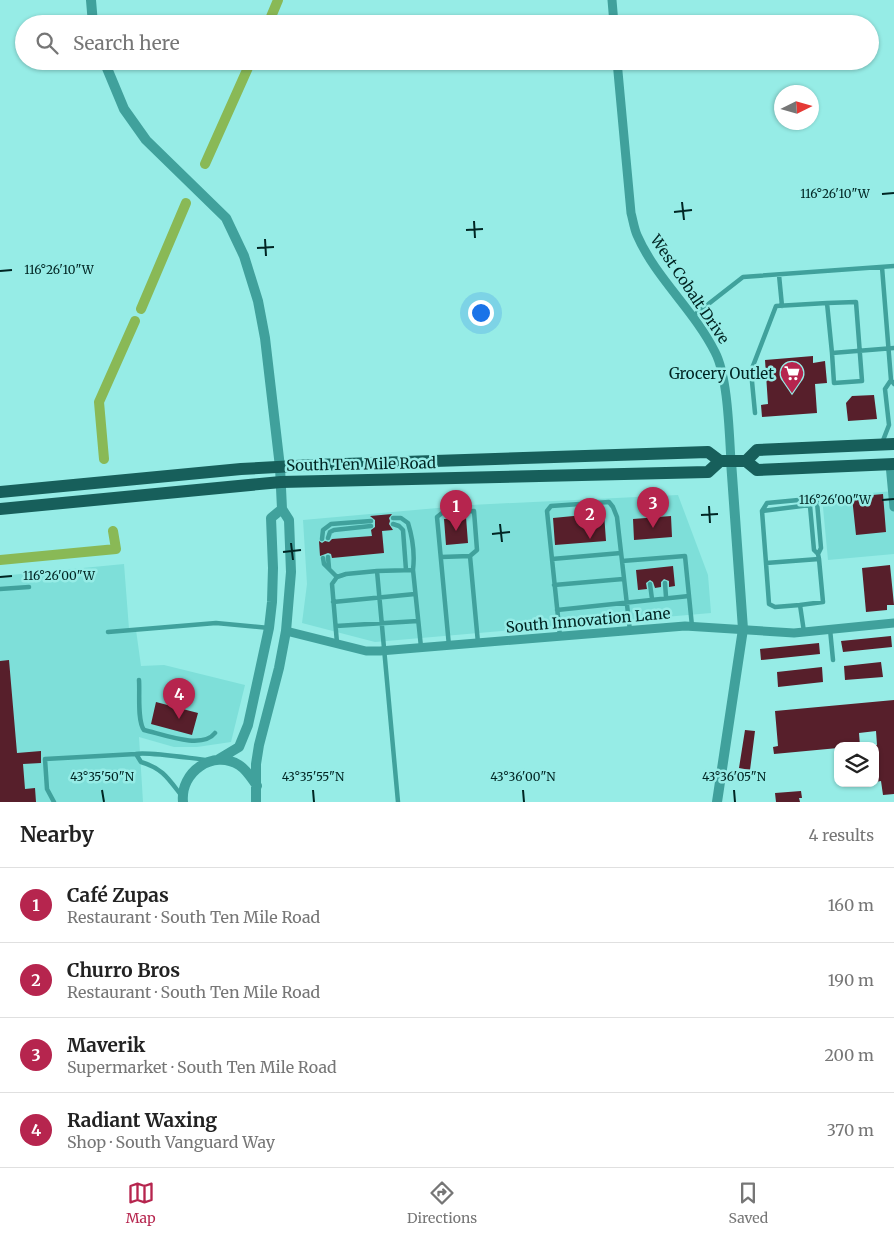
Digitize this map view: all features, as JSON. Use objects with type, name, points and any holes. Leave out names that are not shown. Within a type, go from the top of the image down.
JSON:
[{"type":"main road","name":"South Ten Mile Road","points":[[0,508],[281,482],[708,472],[726,461],[746,460],[757,450],[894,444]]},
{"type":"main road","name":"South Ten Mile Road","points":[[0,492],[280,467],[708,452],[726,461]]},
{"type":"main road","name":"South Ten Mile Road","points":[[746,460],[757,470],[892,464]]},
{"type":"street","points":[[91,0],[92,15]]},
{"type":"street","points":[[612,0],[613,15]]},
{"type":"street","points":[[108,70],[124,109],[146,140],[226,218],[244,256],[258,301],[265,338],[280,467],[282,509],[289,520],[291,572],[286,631],[279,668],[258,745],[256,764],[258,801]]},
{"type":"street","name":"West Cobalt Drive","points":[[618,70],[631,213],[636,234],[646,254],[693,316],[716,353],[724,381],[726,461],[743,629],[716,802]]},
{"type":"street","points":[[892,464],[894,507]]},
{"type":"street","points":[[183,800],[184,788],[194,771],[239,747],[248,725],[269,628],[272,602],[271,518],[282,509]]},
{"type":"street","name":"South Innovation Lane","points":[[286,631],[366,651],[385,651],[692,626],[804,632],[894,623]]},
{"type":"street","points":[[214,760],[230,760],[241,766],[249,774],[257,787]]},
{"type":"lane","points":[[693,316],[743,278],[894,266]]},
{"type":"lane","points":[[881,445],[889,425],[885,389],[890,380],[882,267]]},
{"type":"lane","points":[[779,275],[782,306]]},
{"type":"lane","points":[[756,413],[751,371],[776,306],[827,303],[856,302],[862,381],[834,383],[827,303]]},
{"type":"lane","points":[[832,353],[894,348]]},
{"type":"lane","points":[[890,380],[894,384]]},
{"type":"lane","points":[[809,499],[815,501],[817,502],[820,532],[821,548],[819,556],[823,602],[775,607],[769,604],[762,511],[767,503],[809,499]]},
{"type":"lane","points":[[762,511],[810,506],[815,501]]},
{"type":"lane","points":[[560,636],[547,511],[551,506],[609,502],[613,506],[621,553],[630,630]]},
{"type":"lane","points":[[810,506],[814,550],[819,556]]},
{"type":"lane","points":[[441,557],[470,556],[477,550],[474,511],[442,513],[437,517],[449,646]]},
{"type":"lane","points":[[393,518],[401,518],[408,523],[412,538],[414,559],[412,570],[421,648]]},
{"type":"lane","points":[[325,539],[323,530],[331,524],[371,523]]},
{"type":"lane","points":[[393,524],[403,530],[406,570]]},
{"type":"lane","points":[[812,532],[820,532]]},
{"type":"lane","points":[[552,559],[621,553]]},
{"type":"lane","points":[[470,556],[478,643]]},
{"type":"lane","points":[[622,561],[685,556],[692,626]]},
{"type":"lane","points":[[766,563],[819,556]]},
{"type":"lane","points":[[326,557],[329,569],[337,577]]},
{"type":"lane","points":[[663,558],[664,564]]},
{"type":"lane","points":[[648,559],[648,565]]},
{"type":"lane","points":[[337,643],[332,584],[337,577],[346,574],[377,571],[412,570]]},
{"type":"lane","points":[[377,571],[398,802]]},
{"type":"lane","points":[[554,585],[624,579]]},
{"type":"lane","points":[[665,583],[666,597]]},
{"type":"lane","points":[[650,584],[652,599]]},
{"type":"lane","points":[[0,589],[29,587]]},
{"type":"lane","points":[[334,602],[416,594]]},
{"type":"lane","points":[[557,610],[689,596]]},
{"type":"lane","points":[[800,605],[804,632]]},
{"type":"lane","points":[[336,626],[418,621]]},
{"type":"lane","points":[[108,632],[216,623],[269,628]]},
{"type":"lane","points":[[830,629],[833,660]]},
{"type":"lane","points":[[139,680],[140,718],[144,730],[185,740],[206,740],[215,733]]},
{"type":"lane","points":[[54,802],[47,789],[45,760],[136,754],[142,752],[214,760]]},
{"type":"lane","points":[[136,754],[141,762],[154,766],[166,775],[183,800]]},
{"type":"shaded area","points":[[894,491],[894,554],[828,560],[822,497]]},
{"type":"shaded area","points":[[678,495],[708,575],[711,613],[375,642],[302,623],[307,584],[303,520],[471,505]]},
{"type":"shaded area","points":[[124,564],[129,629],[136,630],[141,666],[164,665],[245,685],[231,742],[197,747],[174,747],[139,737],[143,802],[0,802],[0,576]]},
{"type":"building","name":"Grocery Outlet","points":[[813,356],[813,363],[825,361],[827,383],[815,384],[817,413],[762,417],[761,405],[768,404],[765,360]]},
{"type":"building","points":[[874,395],[877,419],[848,421],[846,403],[852,396]]},
{"type":"building","points":[[883,494],[886,532],[856,535],[852,497]]},
{"type":"building","points":[[604,513],[606,541],[555,545],[553,518]]},
{"type":"building","points":[[392,514],[389,518],[389,524],[393,530],[382,531],[384,553],[332,558],[331,554],[328,553],[320,556],[319,541],[322,543],[325,541],[329,542],[332,539],[372,536],[371,530],[375,527],[375,520],[370,516]]},
{"type":"building","points":[[671,516],[672,537],[634,540],[633,519]]},
{"type":"building","points":[[466,517],[468,543],[446,545],[444,519]]},
{"type":"building","points":[[890,565],[894,605],[887,605],[887,610],[866,612],[862,568]]},
{"type":"building","points":[[673,566],[675,586],[669,587],[669,581],[664,579],[661,582],[661,587],[655,588],[650,580],[646,583],[647,589],[638,590],[636,570]]},
{"type":"building","points":[[891,636],[892,647],[843,652],[841,641]]},
{"type":"building","points":[[819,643],[820,654],[761,660],[760,649]]},
{"type":"building","points":[[9,660],[17,753],[41,751],[41,763],[23,764],[25,789],[35,788],[36,802],[0,802],[0,661]]},
{"type":"building","points":[[881,662],[883,677],[845,680],[844,666]]},
{"type":"building","points":[[822,667],[823,682],[778,687],[777,672]]},
{"type":"building","points":[[894,700],[894,794],[883,795],[881,781],[879,781],[879,742],[877,742],[876,731],[859,733],[860,742],[834,742],[834,748],[774,754],[773,747],[778,746],[775,711]]},
{"type":"building","points":[[156,702],[198,713],[192,735],[151,724]]},
{"type":"building","points":[[745,730],[755,731],[750,770],[739,768]]},
{"type":"building","points":[[801,791],[802,798],[799,798],[800,802],[776,802],[775,793]]},
{"type":"waterway","points":[[272,15],[278,0]]},
{"type":"waterway","points":[[205,164],[247,70]]},
{"type":"waterway","points":[[141,309],[186,203]]},
{"type":"waterway","points":[[104,459],[99,402],[135,321]]},
{"type":"waterway","points":[[0,560],[116,549],[113,531]]},
{"type":"place","name":"Grocery Outlet","points":[[792,394]]},
{"type":"place","name":"Maverik","points":[[653,528]]},
{"type":"place","name":"Café Zupas","points":[[456,531]]},
{"type":"place","name":"Churro Bros","points":[[590,539]]},
{"type":"place","name":"Radiant Waxing","points":[[179,719]]}]
